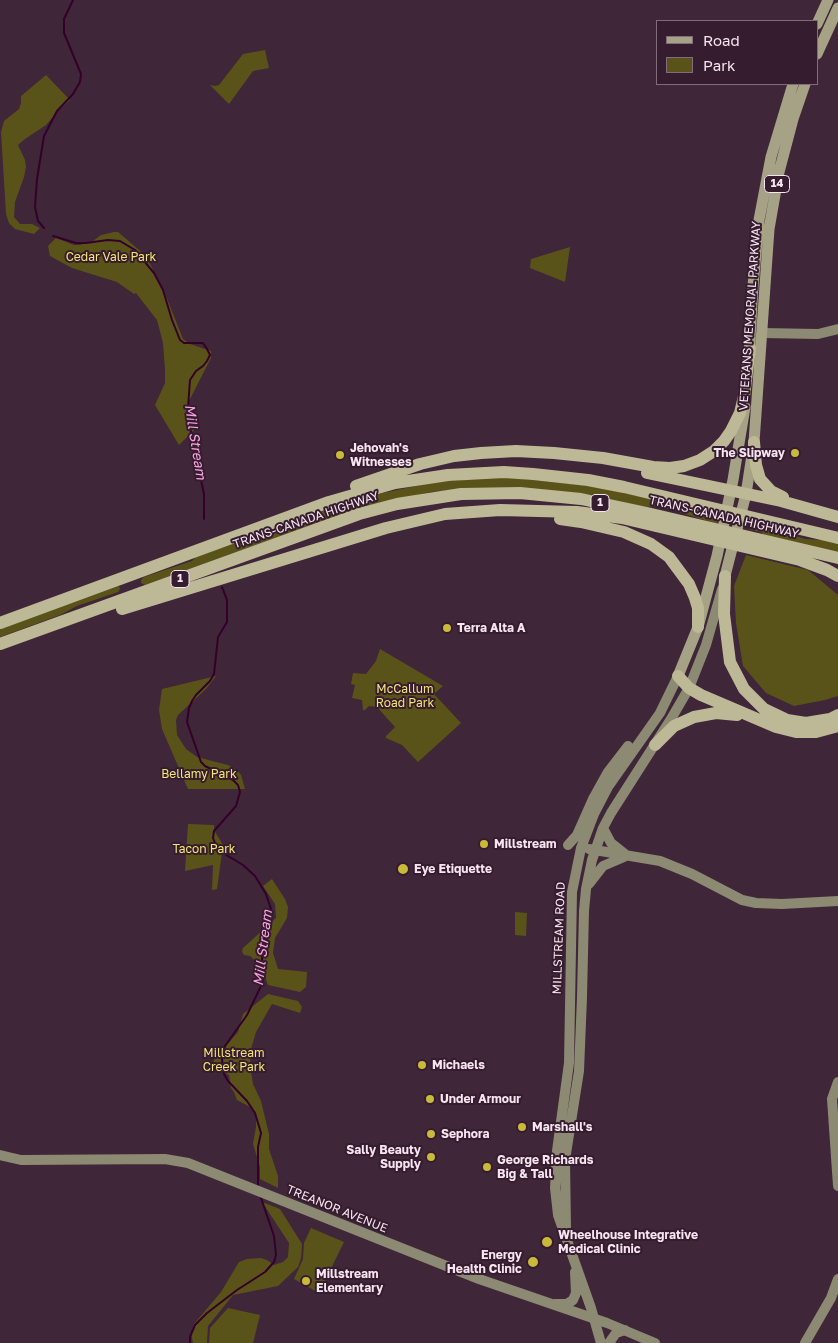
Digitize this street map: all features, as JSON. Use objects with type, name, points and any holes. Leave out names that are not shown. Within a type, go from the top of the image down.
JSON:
[{"type":"highway","points":[[293,514],[309,503],[420,464],[454,456],[516,451],[603,458],[653,467],[670,468],[684,466],[700,460],[724,442],[740,413],[750,348]]},
{"type":"highway","points":[[754,442],[756,465],[760,479],[771,491],[806,509]]},
{"type":"highway","points":[[554,453],[838,517]]},
{"type":"highway","name":"TRANS-CANADA HIGHWAY","points":[[0,622],[293,514],[363,491],[395,483],[448,475],[475,473],[532,474],[588,480],[838,538]]},
{"type":"highway","name":"TRANS-CANADA HIGHWAY","points":[[0,645],[359,514],[397,504],[461,494],[520,493],[581,500],[647,513],[838,558]]},
{"type":"highway","points":[[0,645],[40,636],[297,554],[413,521],[446,514],[500,510],[539,510],[586,513],[622,518],[800,560],[838,576]]},
{"type":"highway","points":[[413,521],[480,515],[531,515],[581,522],[624,532],[651,544],[669,557],[689,584],[695,598],[698,608],[698,627]]},
{"type":"highway","points":[[725,576],[724,614],[730,662],[744,689],[764,709],[787,720],[806,723],[838,716]]},
{"type":"highway","points":[[678,676],[688,688],[701,695],[776,727],[796,732],[816,732],[838,726]]},
{"type":"highway","points":[[655,745],[674,726],[694,717],[716,713],[754,718]]},
{"type":"main road","points":[[818,22],[828,0]]},
{"type":"main road","points":[[818,52],[838,8]]},
{"type":"main road","name":"VETERANS MEMORIAL PARKWAY","points":[[730,494],[744,412],[759,220],[771,157],[793,85]]},
{"type":"main road","name":"VETERANS MEMORIAL PARKWAY","points":[[745,497],[754,442],[770,229],[779,172],[793,119],[805,85]]},
{"type":"main road","points":[[762,333],[818,334],[838,329]]},
{"type":"main road","name":"MILLSTREAM ROAD","points":[[601,1343],[575,1259],[558,1215],[555,1175],[569,1063],[572,899],[575,874],[581,848],[594,814],[608,787],[660,713],[678,676],[698,627],[718,551],[730,494]]},
{"type":"main road","name":"MILLSTREAM ROAD","points":[[567,1239],[565,1160],[579,1071],[583,925],[586,889],[594,850],[603,828],[622,793],[655,745],[688,688],[706,645],[745,497]]},
{"type":"main road","points":[[568,845],[577,836],[593,798],[608,772],[626,748],[660,713]]},
{"type":"main road","points":[[603,828],[611,843],[627,855]]},
{"type":"main road","points":[[581,848],[643,857],[672,865],[730,894],[756,903],[782,904],[838,900]]},
{"type":"main road","points":[[586,889],[603,866],[627,855]]},
{"type":"main road","points":[[838,1082],[832,1099],[838,1186]]},
{"type":"main road","name":"TREANOR AVENUE","points":[[0,1155],[22,1160],[165,1159],[197,1165],[480,1279],[625,1330],[655,1343]]},
{"type":"main road","points":[[549,1304],[567,1304],[573,1300],[576,1293],[575,1259]]},
{"type":"main road","points":[[805,1343],[830,1298],[838,1279]]},
{"type":"main road","points":[[609,1343],[616,1333],[625,1330]]},
{"type":"green space","points":[[265,50],[269,68],[253,71],[229,104],[210,85],[219,85],[243,54]]},
{"type":"green space","name":"Cedar Vale Park","points":[[46,75],[70,100],[46,125],[18,145],[26,167],[15,202],[14,217],[20,224],[32,224],[40,228],[34,234],[15,229],[9,223],[6,214],[1,132],[4,121],[19,109],[21,96]]},
{"type":"green space","name":"Cedar Vale Park","points":[[118,232],[146,256],[164,291],[183,339],[190,344],[211,351],[211,358],[189,401],[189,415],[195,429],[179,445],[155,405],[165,383],[163,343],[157,320],[136,293],[134,294],[117,282],[72,268],[50,256],[48,246],[56,238],[74,245],[80,245],[93,241],[101,235]]},
{"type":"green space","points":[[570,247],[565,282],[530,268],[531,259]]},
{"type":"green space","points":[[502,477],[592,486],[719,514],[717,524],[659,506],[643,507],[468,489],[431,492],[347,512],[145,585],[141,583],[144,577],[192,561],[196,557],[369,496],[434,482]]},
{"type":"green space","points":[[750,522],[805,539],[838,543],[838,553],[764,535],[761,532],[749,529]]},
{"type":"green space","points":[[746,555],[808,570],[838,595],[838,696],[794,706],[766,693],[743,666],[736,623],[734,586]]},
{"type":"green space","points":[[119,586],[118,592],[77,606],[60,615],[0,637],[0,628]]},
{"type":"green space","name":"McCallum Road Park","points":[[380,649],[443,686],[434,694],[461,723],[418,762],[402,745],[386,738],[395,727],[377,707],[369,706],[363,710],[362,700],[352,698],[355,685],[351,684],[353,673],[366,674],[376,661]]},
{"type":"green space","name":"Bellamy Park","points":[[216,676],[206,689],[178,715],[176,720],[177,735],[186,749],[197,757],[228,765],[237,770],[241,775],[245,789],[188,789],[162,729],[159,710],[162,689]]},
{"type":"green space","name":"Tacon Park","points":[[188,824],[214,825],[214,830],[223,845],[217,889],[212,890],[213,865],[185,871]]},
{"type":"green space","points":[[272,879],[288,907],[287,918],[275,938],[273,953],[278,969],[307,972],[306,987],[300,992],[268,985],[261,966],[250,956],[244,955],[242,952],[243,948],[276,918],[275,904],[263,886]]},
{"type":"green space","points":[[515,912],[527,913],[526,936],[515,935]]},
{"type":"green space","name":"Millstream Creek Park","points":[[268,994],[298,1001],[302,1007],[300,1013],[272,1004],[256,1032],[251,1049],[250,1066],[253,1084],[261,1101],[269,1134],[269,1149],[278,1176],[278,1188],[260,1179],[260,1167],[253,1144],[256,1115],[250,1107],[237,1100],[231,1088],[229,1075],[213,1064],[214,1060],[238,1032],[243,1014]]},
{"type":"green space","points":[[262,1202],[280,1209],[302,1244],[298,1267],[278,1286],[233,1295],[208,1326],[207,1343],[193,1343],[191,1334],[194,1324],[221,1292],[239,1262],[247,1259],[261,1258],[274,1265],[283,1262],[288,1257],[289,1243]]},
{"type":"green space","points":[[311,1228],[344,1242],[319,1293],[294,1279],[303,1259],[304,1243]]},
{"type":"green space","points":[[228,1308],[260,1315],[253,1343],[209,1343],[210,1328]]},
{"type":"waterway","name":"Mill Stream","points":[[44,228],[38,221],[35,207],[37,179],[44,136],[57,111],[73,94],[80,82],[81,74],[64,33],[64,19],[73,0]]},
{"type":"waterway","name":"Mill Stream","points":[[53,236],[76,243],[108,240],[120,241],[135,250],[154,273],[163,290],[180,340],[184,343],[203,343],[207,349],[210,355],[207,361],[196,371],[190,380],[188,408],[191,433],[204,494],[204,519]]},
{"type":"waterway","name":"Mill Stream","points":[[222,587],[227,600],[227,622],[218,637],[214,674],[192,701],[187,722],[201,762],[205,766],[233,780],[238,785],[240,792],[236,806],[214,831],[213,838],[218,850],[243,865],[255,876],[266,894],[271,909],[269,931],[262,957],[262,984],[247,1015],[225,1046],[222,1060],[224,1074],[255,1113],[261,1133],[258,1147],[258,1188]]},
{"type":"waterway","name":"Mill Stream","points":[[190,1343],[190,1337],[195,1325],[207,1313],[265,1272],[274,1262],[276,1255],[274,1236],[260,1195]]},
{"type":"place","name":"The Slipway","points":[[795,453]]},
{"type":"place","name":"Jehovah's Witnesses","points":[[340,455]]},
{"type":"place","name":"Terra Alta A","points":[[447,628]]},
{"type":"place","name":"Millstream","points":[[484,844]]},
{"type":"place","name":"Eye Etiquette","points":[[403,869]]},
{"type":"place","name":"Michaels","points":[[422,1065]]},
{"type":"place","name":"Under Armour","points":[[430,1099]]},
{"type":"place","name":"Marshall's","points":[[522,1127]]},
{"type":"place","name":"Sephora","points":[[431,1134]]},
{"type":"place","name":"Sally Beauty Supply","points":[[431,1157]]},
{"type":"place","name":"George Richards Big & Tall","points":[[487,1167]]},
{"type":"place","name":"Wheelhouse Integrative Medical Clinic","points":[[547,1242]]},
{"type":"place","name":"Energy Health Clinic","points":[[533,1262]]},
{"type":"place","name":"Millstream Elementary","points":[[306,1281]]}]
